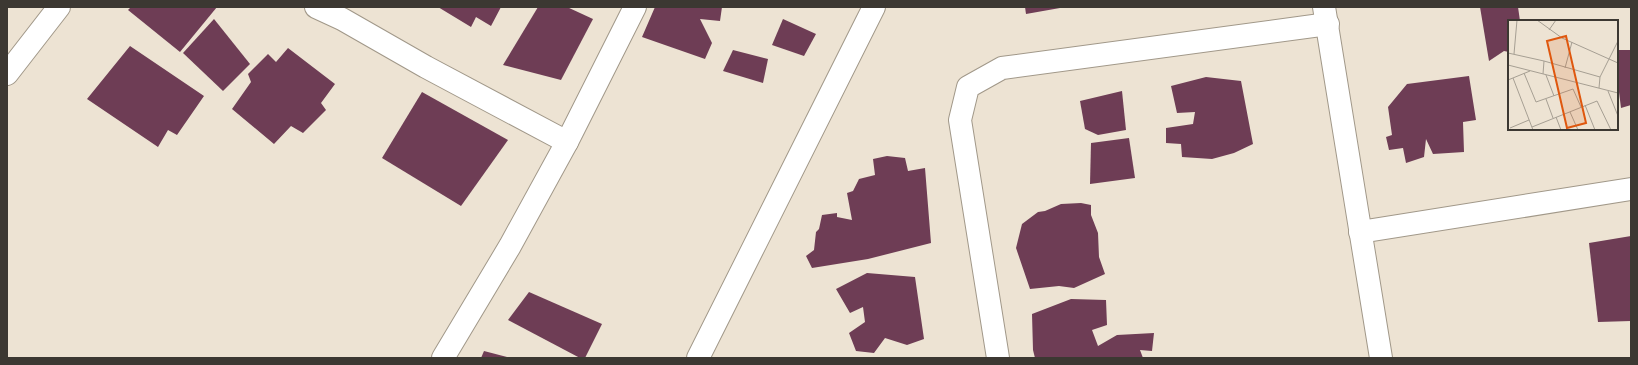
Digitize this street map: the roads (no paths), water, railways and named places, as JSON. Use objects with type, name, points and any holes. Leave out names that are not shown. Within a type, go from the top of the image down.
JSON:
[{"type":"street","points":[[7,74],[59,7]]},
{"type":"street","points":[[316,7],[342,19],[426,67],[567,142]]},
{"type":"street","points":[[443,358],[510,246],[567,142],[635,7]]},
{"type":"street","points":[[698,358],[874,7]]},
{"type":"street","points":[[998,358],[960,120],[968,87],[1002,68],[1326,16],[1381,358]]},
{"type":"street","points":[[1360,232],[1631,189]]}]
